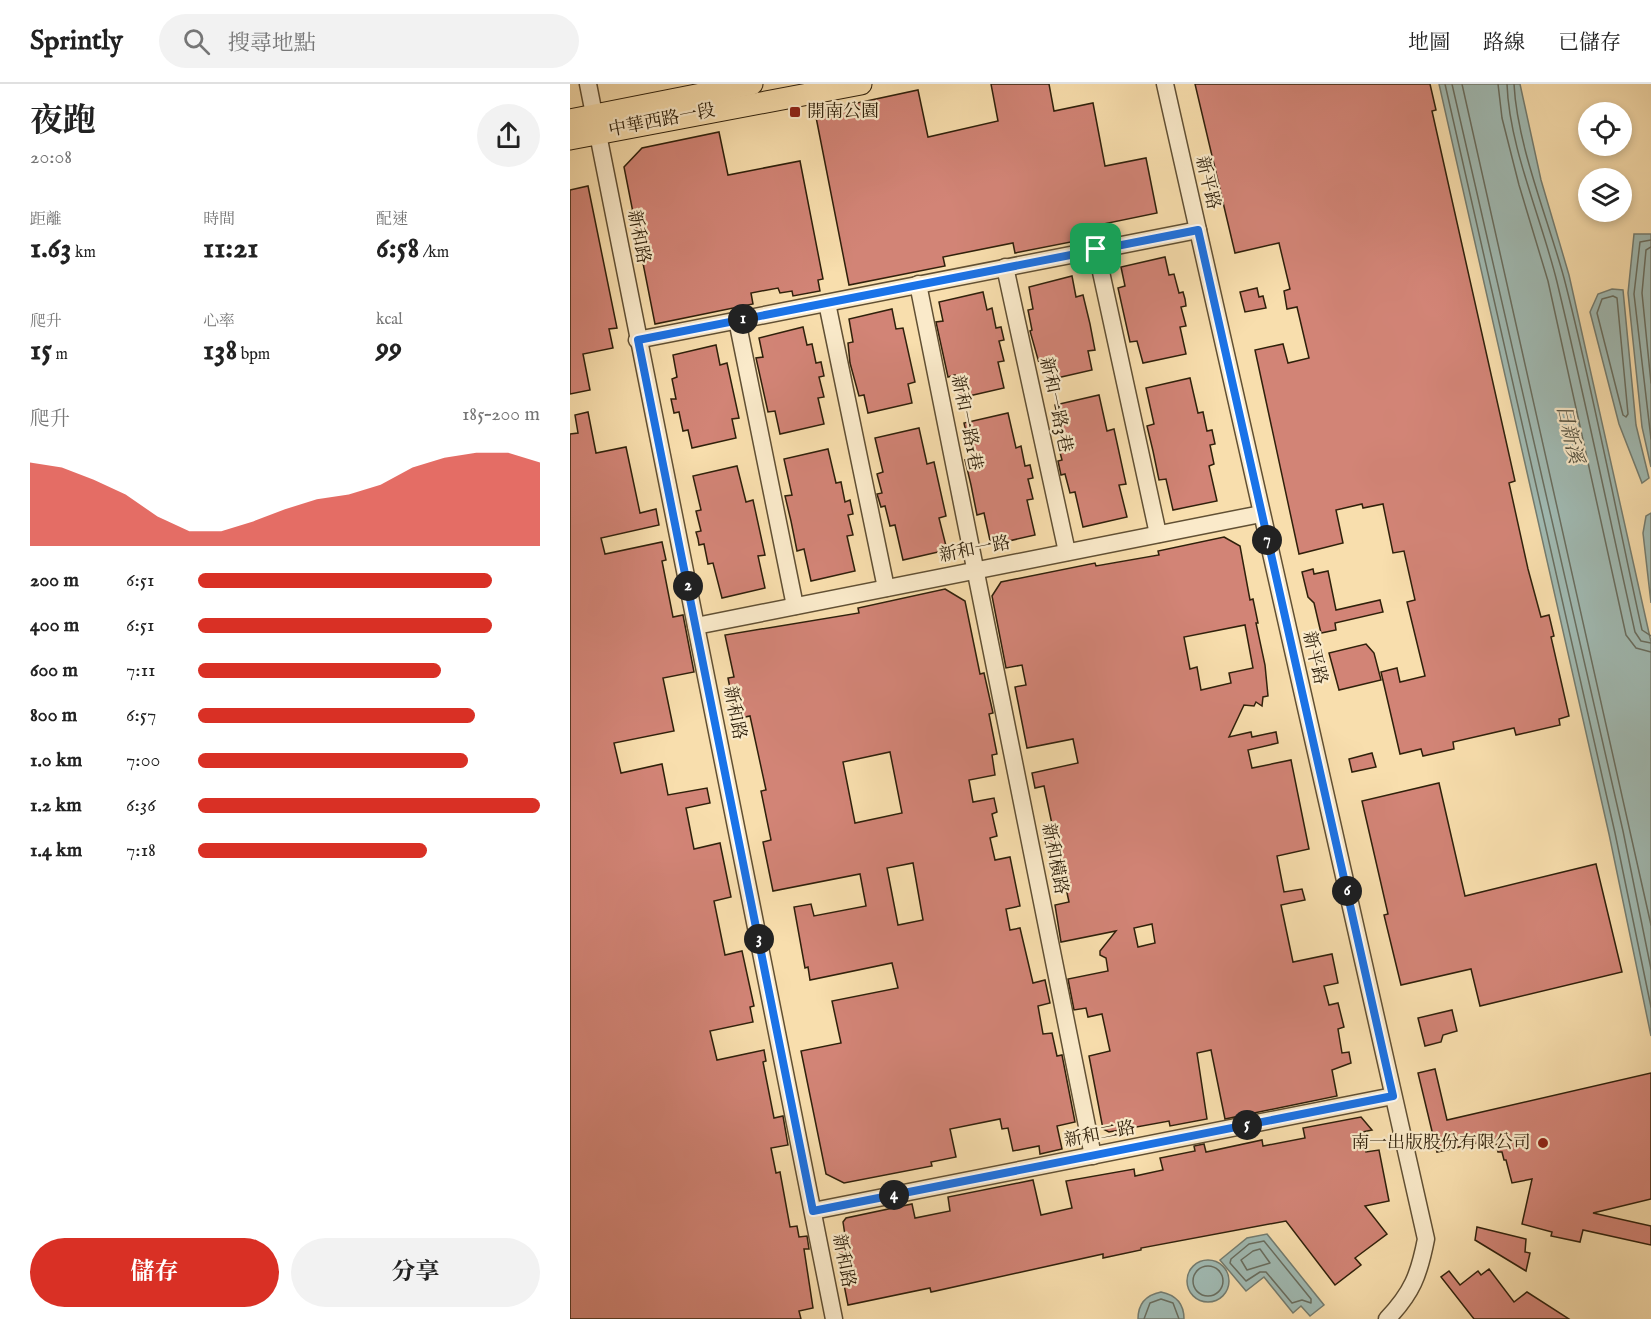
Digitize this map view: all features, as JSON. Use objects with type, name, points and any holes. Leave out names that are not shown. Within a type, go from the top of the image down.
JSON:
[{"type":"main road","name":"中華西路一段","points":[[570,139],[596,124],[678,91],[752,84]]},
{"type":"main road","name":"中華西路一段","points":[[570,120],[596,124],[861,84]]},
{"type":"street","name":"新和路","points":[[588,84],[834,1319]]},
{"type":"street","name":"新平路","points":[[1165,84],[1426,1239],[1420,1271],[1406,1299],[1387,1319]]},
{"type":"street","points":[[638,340],[1198,230]]},
{"type":"street","points":[[1096,249],[1158,534]]},
{"type":"street","name":"新和一路3巷","points":[[1005,267],[1067,552]]},
{"type":"street","name":"新和一路1巷","points":[[918,284],[976,570]]},
{"type":"street","points":[[826,303],[886,588]]},
{"type":"street","points":[[737,320],[795,606]]},
{"type":"street","name":"新和一路","points":[[696,626],[1261,513]]},
{"type":"street","name":"新和橫路","points":[[976,570],[1093,1156]]},
{"type":"street","name":"新和二路","points":[[813,1211],[1393,1096]]},
{"type":"water","name":"日新溪","points":[[1439,84],[1520,84],[1541,180],[1569,275],[1651,642],[1651,1036],[1609,834]]},
{"type":"water","points":[[1634,234],[1651,234],[1651,467],[1642,427],[1628,293]]},
{"type":"water","points":[[1612,289],[1623,290],[1636,425],[1649,478],[1642,483],[1619,424],[1590,312],[1598,294]]},
{"type":"water","points":[[1651,513],[1651,603],[1643,533],[1646,516]]},
{"type":"water","points":[[1267,1234],[1324,1305],[1310,1316],[1301,1306],[1293,1313],[1264,1277],[1246,1291],[1220,1260],[1247,1238]]},
{"type":"water","points":[[1208,1260],[1223,1266],[1229,1281],[1223,1296],[1208,1302],[1193,1296],[1187,1281],[1193,1266]]},
{"type":"water","points":[[1161,1292],[1171,1295],[1181,1304],[1184,1319],[1138,1319],[1139,1309],[1144,1301],[1151,1295]]},
{"type":"building","points":[[991,84],[1049,84],[1054,111],[1093,103],[1105,166],[1146,158],[1157,213],[1074,230],[1076,241],[1015,253],[1013,243],[943,257],[945,266],[849,285],[815,112],[918,90],[928,137],[998,121]]},
{"type":"building","points":[[1195,84],[1430,84],[1436,110],[1432,111],[1515,481],[1509,483],[1528,569],[1541,617],[1549,615],[1554,636],[1551,637],[1569,716],[1559,719],[1560,725],[1516,735],[1514,728],[1453,742],[1454,749],[1423,756],[1421,749],[1400,754],[1381,672],[1397,668],[1400,682],[1425,676],[1407,602],[1415,600],[1404,551],[1393,553],[1383,504],[1363,508],[1362,504],[1336,510],[1343,543],[1299,554],[1255,350],[1283,344],[1288,363],[1309,358],[1297,307],[1287,309],[1284,291],[1290,289],[1279,243],[1235,253]]},
{"type":"building","points":[[719,132],[728,175],[800,161],[823,279],[818,280],[820,291],[793,296],[792,291],[780,293],[778,288],[751,293],[753,304],[655,324],[624,167],[642,148]]},
{"type":"building","points":[[588,186],[617,328],[609,329],[613,348],[583,354],[590,390],[570,394],[570,190]]},
{"type":"building","points":[[1165,257],[1169,275],[1174,274],[1179,293],[1183,292],[1185,299],[1186,306],[1181,307],[1186,326],[1180,327],[1186,354],[1143,363],[1137,341],[1130,342],[1118,288],[1125,286],[1121,267]]},
{"type":"building","points":[[1072,276],[1076,297],[1083,295],[1090,324],[1095,350],[1088,351],[1092,370],[1048,380],[1044,362],[1039,363],[1030,331],[1032,330],[1028,310],[1033,309],[1029,287]]},
{"type":"building","points":[[1257,288],[1259,297],[1263,296],[1266,308],[1245,312],[1240,292]]},
{"type":"building","points":[[983,292],[987,310],[992,308],[996,328],[1001,327],[1004,340],[999,341],[1004,361],[998,362],[1004,388],[960,398],[955,375],[948,377],[936,322],[943,321],[939,302]]},
{"type":"building","points":[[892,309],[896,329],[903,328],[915,382],[908,384],[912,403],[868,413],[864,395],[859,396],[850,363],[848,343],[853,342],[849,319]]},
{"type":"building","points":[[803,327],[807,345],[812,344],[816,363],[821,362],[824,376],[819,377],[824,397],[818,398],[824,424],[780,434],[775,411],[768,412],[756,358],[763,357],[759,338]]},
{"type":"building","points":[[716,345],[720,365],[727,363],[739,418],[732,419],[736,438],[692,448],[688,430],[683,431],[679,412],[674,413],[671,399],[676,399],[672,379],[677,377],[673,355]]},
{"type":"building","points":[[1190,378],[1198,413],[1203,412],[1207,431],[1212,430],[1215,444],[1210,445],[1214,464],[1209,466],[1217,501],[1173,510],[1166,479],[1159,480],[1147,426],[1154,424],[1146,388]]},
{"type":"building","points":[[1099,395],[1107,431],[1114,429],[1126,484],[1119,485],[1127,517],[1083,527],[1075,492],[1070,493],[1065,474],[1061,475],[1058,461],[1062,460],[1057,441],[1063,440],[1055,405]]},
{"type":"building","points":[[588,412],[596,453],[626,447],[640,513],[656,509],[659,525],[601,538],[605,554],[662,542],[666,560],[662,561],[673,617],[683,615],[694,672],[663,678],[674,731],[614,743],[621,773],[662,764],[668,795],[707,788],[710,803],[686,808],[694,849],[720,843],[731,897],[714,901],[725,955],[742,951],[754,1006],[750,1007],[753,1022],[710,1031],[717,1060],[764,1050],[766,1061],[763,1062],[774,1118],[783,1116],[788,1145],[771,1148],[776,1173],[780,1172],[790,1227],[797,1226],[799,1237],[807,1236],[809,1249],[804,1249],[813,1308],[799,1311],[801,1319],[570,1319],[570,434],[578,433],[575,415]]},
{"type":"building","points":[[1008,413],[1016,448],[1021,446],[1025,466],[1030,465],[1033,478],[1028,479],[1033,499],[1027,500],[1035,535],[991,545],[984,513],[977,515],[965,460],[972,459],[964,423]]},
{"type":"building","points":[[919,428],[927,464],[934,462],[946,516],[939,518],[947,550],[903,560],[895,525],[890,526],[885,506],[881,507],[877,494],[882,493],[877,474],[883,472],[875,438]]},
{"type":"building","points":[[828,449],[836,483],[841,482],[845,502],[850,500],[853,514],[848,515],[853,535],[847,536],[855,571],[811,581],[804,549],[797,551],[785,496],[792,495],[784,459]]},
{"type":"building","points":[[737,466],[746,502],[753,500],[765,555],[758,556],[765,588],[722,598],[713,563],[708,564],[704,544],[699,545],[696,532],[701,531],[696,511],[701,510],[693,476]]},
{"type":"building","points":[[1224,537],[1240,546],[1250,600],[1253,599],[1258,623],[1256,623],[1265,665],[1268,696],[1263,697],[1262,706],[1256,702],[1254,706],[1244,705],[1229,737],[1251,732],[1252,737],[1276,732],[1278,743],[1248,750],[1252,768],[1291,760],[1309,849],[1277,856],[1284,892],[1302,889],[1305,900],[1281,905],[1293,962],[1332,954],[1338,983],[1324,986],[1329,1005],[1338,1003],[1344,1027],[1338,1029],[1342,1053],[1349,1052],[1351,1063],[1332,1070],[1337,1096],[1225,1119],[1211,1050],[1197,1053],[1207,1119],[1170,1126],[1169,1121],[1109,1132],[1103,1129],[1089,1056],[1110,1051],[1102,1014],[1088,1017],[1086,1008],[1074,1010],[1068,979],[1108,971],[1106,958],[1100,955],[1100,951],[1116,931],[1061,942],[1055,905],[1069,902],[1059,856],[1049,858],[1043,831],[1053,829],[1044,786],[1035,788],[1032,773],[1078,763],[1073,739],[1027,748],[1015,687],[1026,685],[1022,665],[1006,668],[992,596],[1001,582],[1095,563],[1096,566],[1159,555],[1158,551]],"holes":[[[1245,625],[1253,668],[1229,673],[1231,683],[1201,690],[1197,667],[1190,669],[1184,637]],[[1152,924],[1155,943],[1138,947],[1134,928]]]},
{"type":"building","points":[[1313,569],[1314,574],[1328,571],[1336,610],[1380,600],[1383,612],[1335,623],[1336,630],[1321,633],[1314,603],[1308,597],[1302,572]]},
{"type":"building","points":[[945,589],[965,601],[980,674],[984,673],[993,713],[989,714],[997,754],[992,755],[995,775],[969,780],[973,802],[994,798],[997,812],[992,814],[997,836],[990,838],[995,860],[1010,857],[1020,906],[1006,909],[1010,930],[1020,928],[1033,983],[1045,980],[1050,1003],[1038,1006],[1043,1034],[1052,1033],[1057,1056],[1062,1055],[1075,1122],[1057,1126],[1062,1149],[1040,1154],[1039,1146],[1013,1151],[1008,1128],[1002,1129],[1000,1119],[950,1129],[956,1157],[931,1162],[932,1166],[844,1183],[826,1174],[801,1051],[841,1043],[832,1001],[898,988],[892,963],[810,980],[808,967],[805,968],[794,907],[811,904],[814,916],[866,906],[860,874],[773,891],[763,842],[771,840],[761,791],[766,790],[750,716],[736,719],[728,678],[734,677],[725,635],[859,613],[858,608]],"holes":[[[890,752],[902,813],[855,823],[843,762]],[[913,863],[923,920],[898,925],[887,868]]]},
{"type":"building","points":[[1366,644],[1374,653],[1381,680],[1339,690],[1329,653]]},
{"type":"building","points":[[1372,753],[1376,767],[1352,772],[1349,759]]},
{"type":"building","points":[[1439,783],[1465,896],[1596,864],[1622,972],[1480,1006],[1471,969],[1401,985],[1384,915],[1388,914],[1362,801]]},
{"type":"building","points":[[1452,1010],[1457,1031],[1443,1035],[1441,1042],[1425,1046],[1418,1018]]},
{"type":"building","name":"南一出版股份有限公司","points":[[1435,1069],[1447,1120],[1651,1073],[1651,1199],[1593,1213],[1651,1226],[1651,1245],[1583,1230],[1580,1242],[1551,1236],[1552,1232],[1522,1224],[1532,1179],[1512,1183],[1506,1160],[1502,1152],[1498,1152],[1495,1139],[1437,1152],[1418,1073]]},
{"type":"building","points":[[1361,1117],[1372,1130],[1362,1132],[1366,1152],[1379,1150],[1389,1201],[1365,1206],[1387,1234],[1355,1258],[1361,1265],[1335,1285],[1286,1221],[1141,1248],[1141,1250],[1103,1258],[1103,1254],[931,1292],[930,1288],[848,1305],[836,1244],[846,1242],[843,1222],[846,1218],[912,1204],[915,1218],[950,1211],[948,1197],[1033,1180],[1041,1215],[1072,1208],[1066,1181],[1134,1169],[1135,1176],[1163,1170],[1160,1158],[1195,1151],[1194,1146],[1204,1144],[1206,1152],[1262,1140],[1263,1146],[1305,1138],[1303,1128]]},
{"type":"building","points":[[1477,1227],[1526,1239],[1525,1252],[1530,1253],[1526,1271],[1475,1240]]},
{"type":"building","points":[[1489,1269],[1514,1302],[1527,1292],[1569,1319],[1474,1319],[1441,1277],[1449,1271],[1460,1285],[1478,1271],[1481,1275]]},
{"type":"place","name":"開南公園","points":[[795,112]]},
{"type":"place","name":"南一出版股份有限公司","points":[[1543,1143]]},
{"type":"route","points":[[1198,230],[1393,1096],[813,1211],[638,340],[1096,249],[1198,230]]}]
